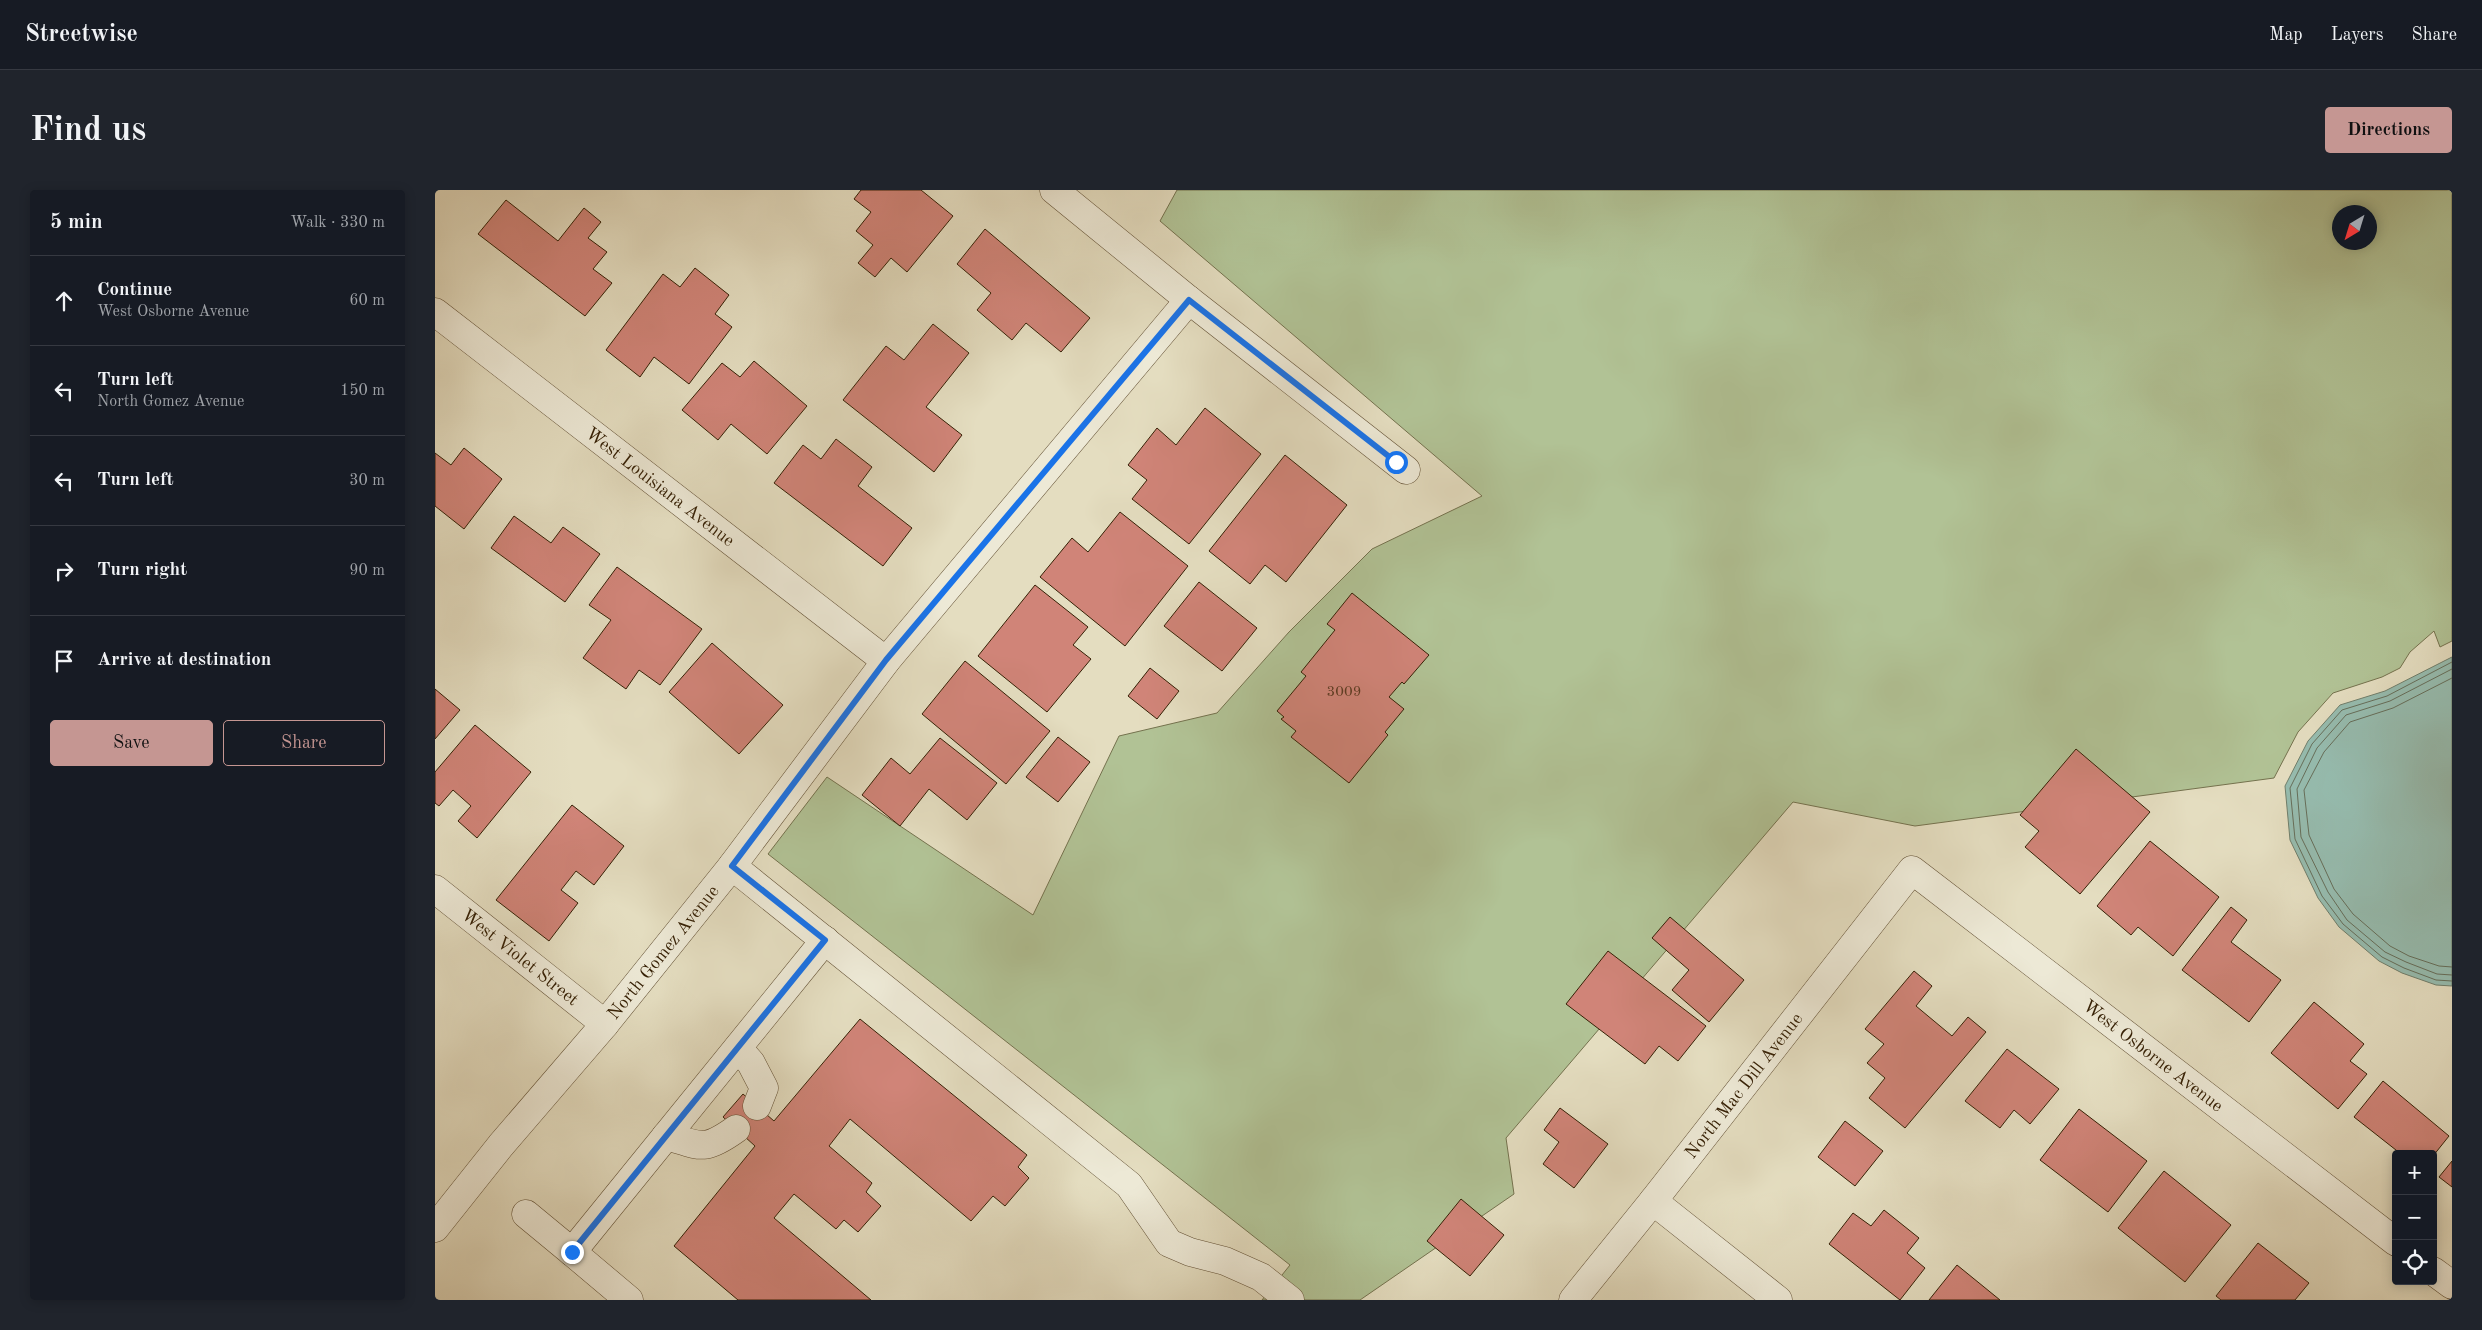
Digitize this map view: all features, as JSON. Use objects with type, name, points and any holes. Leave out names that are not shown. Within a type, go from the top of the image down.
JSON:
[{"type":"street","points":[[1054,190],[1189,300],[1406,470]]},
{"type":"street","name":"North Gomez Avenue","points":[[435,1228],[501,1144],[605,1024],[732,866],[886,660],[1189,300]]},
{"type":"street","name":"West Louisiana Avenue","points":[[435,312],[886,660]]},
{"type":"street","points":[[732,866],[1129,1185],[1169,1243],[1190,1252],[1225,1261],[1261,1277],[1290,1300]]},
{"type":"street","name":"North Mac Dill Avenue","points":[[1573,1300],[1653,1201],[1912,870]]},
{"type":"street","name":"West Osborne Avenue","points":[[1912,870],[2393,1240]]},
{"type":"street","name":"West Violet Street","points":[[435,888],[605,1024]]},
{"type":"street","points":[[572,1252],[825,940]]},
{"type":"street","points":[[738,1048],[751,1063],[764,1088],[757,1106]]},
{"type":"street","points":[[666,1136],[703,1146],[722,1139],[736,1129]]},
{"type":"street","points":[[1653,1201],[1778,1300]]},
{"type":"street","points":[[526,1214],[629,1300]]},
{"type":"street","points":[[2437,1274],[2452,1285]]},
{"type":"green space","points":[[1177,190],[2452,190],[2452,641],[2440,647],[2434,631],[2410,652],[2400,668],[2382,677],[2333,693],[2298,732],[2274,778],[1915,826],[1793,802],[1506,1138],[1514,1194],[1360,1300],[1262,1300],[1290,1265],[768,854],[827,777],[1033,915],[1119,736],[1217,713],[1289,632],[1372,549],[1482,496],[1160,221]]},
{"type":"water","points":[[2452,657],[2452,986],[2436,985],[2402,973],[2379,961],[2339,927],[2318,898],[2290,840],[2285,786],[2308,741],[2340,705],[2385,691]]},
{"type":"building","points":[[861,190],[921,190],[953,216],[907,272],[891,258],[875,277],[858,263],[873,245],[856,231],[871,212],[854,199]]},
{"type":"building","points":[[506,200],[558,241],[584,208],[601,222],[588,238],[607,252],[593,269],[612,283],[585,316],[478,234]]},
{"type":"building","points":[[985,229],[1090,318],[1061,352],[1026,323],[1012,340],[977,310],[991,293],[957,264]]},
{"type":"building","points":[[695,268],[729,295],[715,314],[732,327],[689,384],[654,357],[640,377],[606,350],[663,274],[680,287]]},
{"type":"building","points":[[933,324],[969,353],[926,407],[962,435],[934,472],[843,400],[886,346],[904,360]]},
{"type":"building","points":[[754,361],[807,406],[767,454],[731,424],[718,440],[682,410],[722,363],[740,377]]},
{"type":"building","points":[[1205,408],[1261,454],[1189,544],[1132,499],[1147,480],[1128,465],[1157,428],[1176,445]]},
{"type":"building","points":[[836,439],[872,467],[858,486],[912,528],[883,566],[774,483],[803,445],[821,459]]},
{"type":"building","points":[[464,448],[502,479],[464,529],[435,506],[435,453],[451,465]]},
{"type":"building","points":[[1285,455],[1347,505],[1286,582],[1265,565],[1250,584],[1209,551]]},
{"type":"building","points":[[1120,512],[1188,566],[1125,646],[1040,577],[1072,538],[1088,552]]},
{"type":"building","points":[[514,516],[551,543],[563,527],[600,554],[565,602],[491,548]]},
{"type":"building","points":[[617,567],[702,629],[660,685],[639,670],[626,689],[583,658],[611,620],[589,605]]},
{"type":"building","points":[[1199,582],[1257,628],[1222,671],[1164,626]]},
{"type":"building","points":[[1035,585],[1088,627],[1073,645],[1091,659],[1047,712],[978,656]]},
{"type":"building","points":[[1352,593],[1429,655],[1404,684],[1402,682],[1389,697],[1404,709],[1385,732],[1388,735],[1349,783],[1291,737],[1296,731],[1281,719],[1284,717],[1277,711],[1306,676],[1301,672],[1335,630],[1327,624]]},
{"type":"building","points":[[712,643],[783,705],[739,754],[669,692]]},
{"type":"building","points":[[965,661],[1050,731],[1006,784],[922,714]]},
{"type":"building","points":[[1150,668],[1179,691],[1157,719],[1128,696]]},
{"type":"building","points":[[435,689],[460,710],[435,739]]},
{"type":"building","points":[[475,725],[531,772],[477,838],[458,821],[471,806],[453,790],[439,806],[435,803],[435,772]]},
{"type":"building","points":[[1058,737],[1090,762],[1058,802],[1026,777]]},
{"type":"building","points":[[940,738],[997,783],[967,820],[929,789],[900,826],[862,795],[891,758],[910,774]]},
{"type":"building","points":[[2076,749],[2150,812],[2080,894],[2025,847],[2039,831],[2020,815]]},
{"type":"building","points":[[572,805],[624,846],[594,885],[576,871],[561,890],[578,903],[549,941],[496,900]]},
{"type":"building","points":[[2150,841],[2219,897],[2173,956],[2138,927],[2131,935],[2097,906]]},
{"type":"building","points":[[2231,907],[2247,920],[2231,942],[2281,980],[2249,1022],[2182,970]]},
{"type":"building","points":[[1670,917],[1744,980],[1709,1022],[1672,990],[1689,970],[1652,938]]},
{"type":"building","points":[[1608,951],[1706,1026],[1678,1061],[1659,1046],[1645,1064],[1566,1004]]},
{"type":"building","points":[[1914,971],[1932,986],[1916,1006],[1952,1036],[1968,1017],[1986,1032],[1905,1128],[1869,1098],[1885,1078],[1867,1063],[1884,1044],[1865,1029]]},
{"type":"building","points":[[2314,1002],[2364,1044],[2350,1061],[2367,1074],[2338,1109],[2271,1053]]},
{"type":"building","points":[[860,1019],[1027,1155],[1018,1167],[1029,1178],[1005,1206],[993,1196],[971,1221],[850,1119],[829,1146],[872,1183],[866,1192],[881,1206],[858,1232],[844,1220],[836,1229],[794,1194],[774,1218],[871,1300],[738,1300],[674,1246],[755,1146],[723,1117],[743,1094],[774,1121]]},
{"type":"building","points":[[2007,1049],[2059,1089],[2030,1124],[2014,1110],[2000,1128],[1965,1101]]},
{"type":"building","points":[[2383,1081],[2449,1136],[2437,1151],[2396,1150],[2354,1117]]},
{"type":"building","points":[[1560,1108],[1608,1144],[1574,1188],[1543,1164],[1559,1142],[1544,1130]]},
{"type":"building","points":[[2079,1109],[2147,1161],[2108,1212],[2040,1160]]},
{"type":"building","points":[[1845,1121],[1883,1151],[1855,1186],[1818,1157]]},
{"type":"building","points":[[2452,1161],[2452,1187],[2439,1177]]},
{"type":"building","points":[[2164,1171],[2231,1225],[2185,1282],[2118,1228]]},
{"type":"building","points":[[1461,1199],[1504,1235],[1470,1276],[1427,1241]]},
{"type":"building","points":[[1884,1210],[1919,1238],[1907,1253],[1925,1268],[1900,1300],[1829,1244],[1853,1213],[1871,1226]]},
{"type":"building","points":[[2258,1243],[2309,1283],[2295,1300],[2221,1300],[2216,1296]]},
{"type":"building","points":[[1957,1265],[2000,1300],[1929,1300]]},
{"type":"route","points":[[572,1252],[825,940],[732,866],[886,660],[1189,300],[1396,462]]}]
